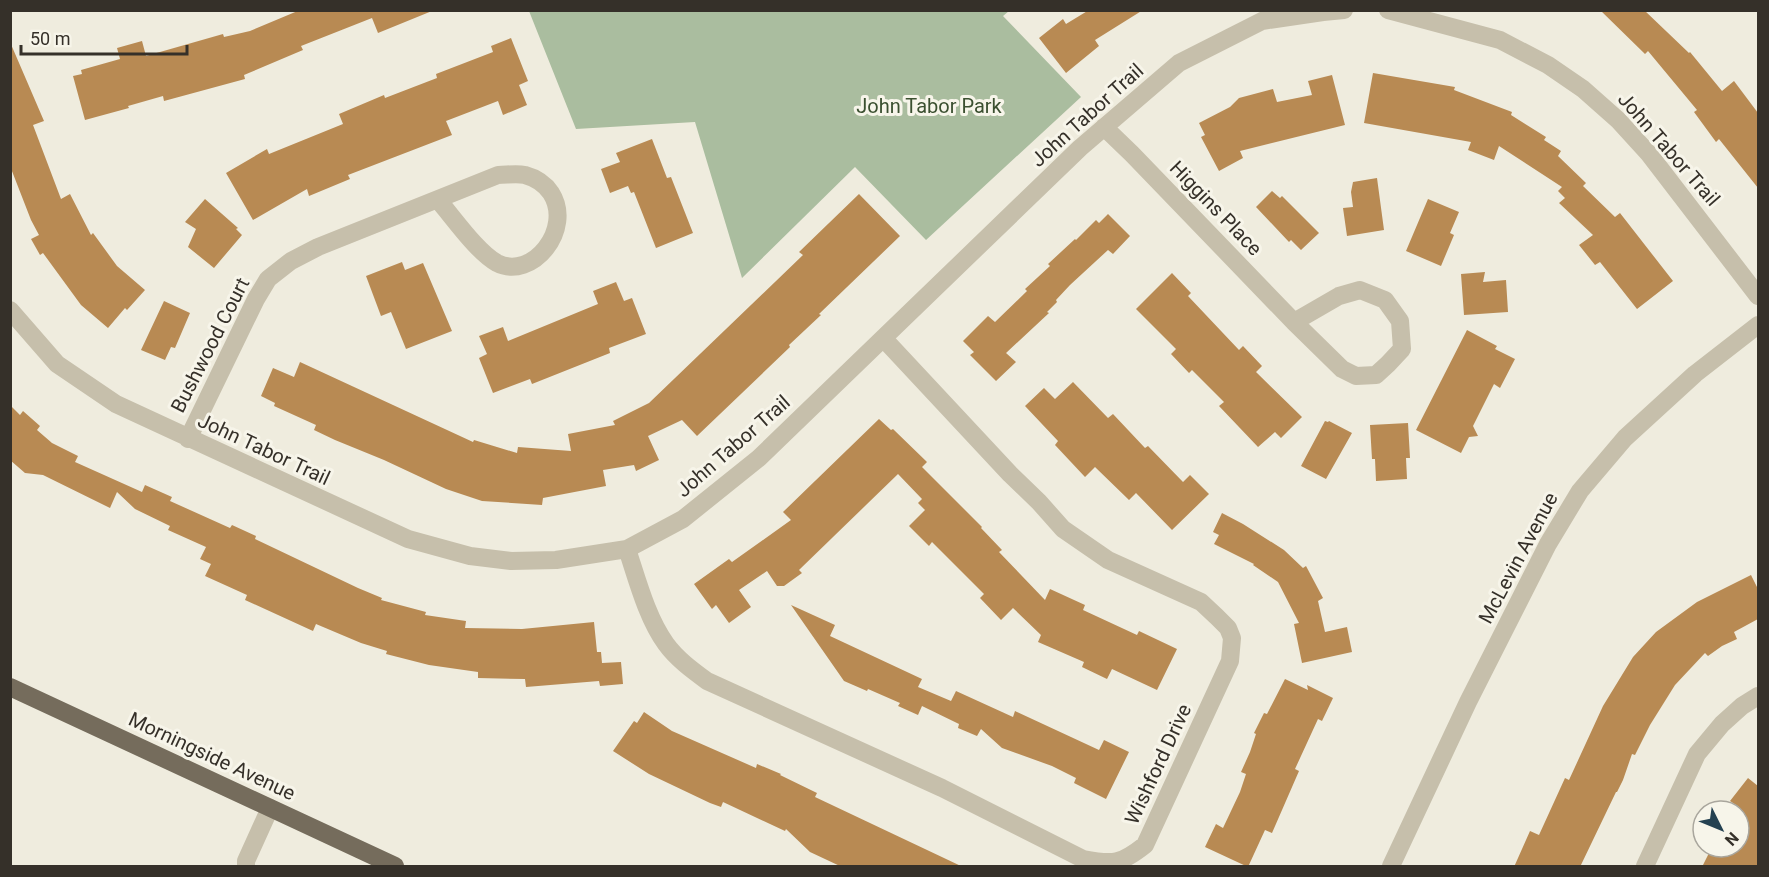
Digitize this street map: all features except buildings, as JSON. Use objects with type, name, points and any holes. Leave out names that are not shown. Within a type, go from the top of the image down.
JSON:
[{"type":"main road","name":"Morningside Avenue","points":[[10,687],[395,867]]},
{"type":"street","name":"John Tabor Trail","points":[[10,310],[57,364],[116,404],[408,539],[470,556],[511,561],[556,560],[627,549],[683,519],[759,458],[1080,148],[1179,63],[1262,21],[1344,10]]},
{"type":"street","name":"John Tabor Trail","points":[[1388,10],[1500,40],[1548,65],[1583,89],[1618,120],[1649,154],[1758,296]]},
{"type":"street","name":"Higgins Place","points":[[1104,127],[1294,322],[1342,369],[1356,376],[1376,375],[1402,349],[1401,321],[1385,300],[1360,290],[1339,296],[1294,322]]},
{"type":"street","name":"Bushwood Court","points":[[188,439],[268,279],[291,261],[318,247],[498,175],[526,175],[543,184],[557,207],[557,227],[544,251],[533,259],[522,265],[498,264],[484,252],[438,200]]},
{"type":"street","name":"McLevin Avenue","points":[[1391,867],[1468,702],[1548,543],[1580,491],[1625,438],[1695,374],[1758,325]]},
{"type":"street","name":"Wishford Drive","points":[[627,549],[654,624],[665,643],[690,669],[707,681],[942,788],[1083,860],[1107,864],[1128,858],[1145,845],[1230,661],[1232,638],[1228,628],[1201,602],[1108,560],[1063,529],[884,339]]},
{"type":"street","points":[[1645,867],[1697,753],[1722,724],[1742,706],[1758,696]]},
{"type":"street","points":[[246,867],[246,861],[270,808]]},
{"type":"green space","name":"John Tabor Park","points":[[529,11],[1009,11],[1003,16],[1081,97],[926,240],[855,167],[742,278],[695,122],[576,129]]}]
